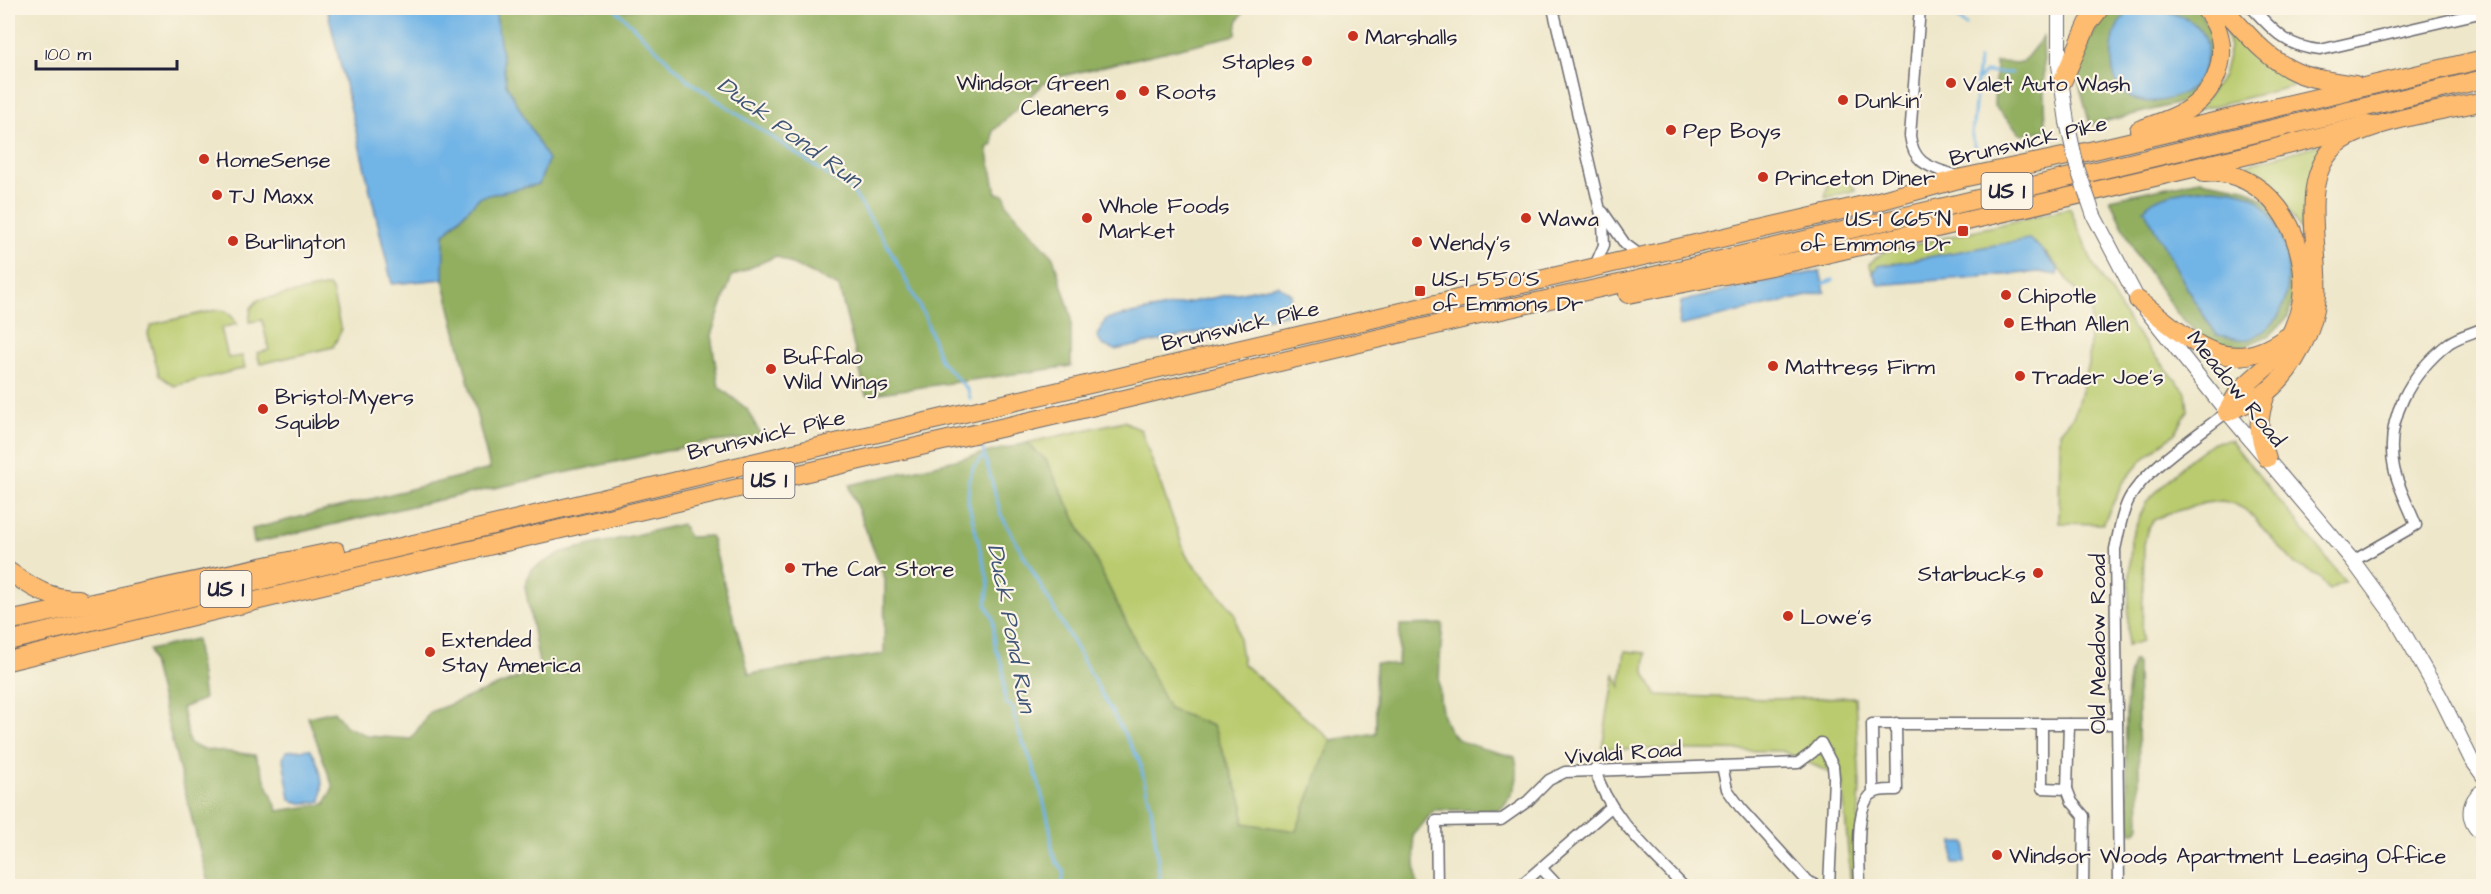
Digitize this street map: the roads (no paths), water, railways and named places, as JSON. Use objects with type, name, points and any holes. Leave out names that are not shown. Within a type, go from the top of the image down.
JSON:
[{"type":"highway","points":[[2062,82],[2088,24],[2100,8]]},
{"type":"highway","points":[[2077,154],[2193,107],[2209,92],[2218,72],[2223,49],[2211,15],[2204,8]]},
{"type":"highway","points":[[2223,8],[2260,48],[2282,65],[2312,78],[2363,87]]},
{"type":"highway","name":"Brunswick Pike","points":[[8,641],[358,558],[444,535],[1868,204],[1962,178],[2077,154],[2484,59]]},
{"type":"highway","name":"Brunswick Pike","points":[[8,661],[627,513],[1010,426],[1531,302],[1639,279],[2484,79]]},
{"type":"highway","points":[[2267,458],[2259,437],[2259,413],[2267,392],[2292,362],[2306,339],[2317,296],[2314,211],[2316,178],[2323,161],[2342,141],[2374,126],[2484,101]]},
{"type":"highway","points":[[1531,302],[1620,295],[1754,270],[2151,178],[2366,125],[2374,126]]},
{"type":"highway","points":[[2151,178],[2216,172],[2234,174],[2258,187],[2279,208],[2289,224],[2297,245],[2303,289],[2300,311],[2291,333],[2275,358],[2239,392],[2227,412]]},
{"type":"highway","points":[[2138,300],[2196,342],[2219,355],[2244,357],[2259,353],[2291,333]]},
{"type":"highway","points":[[2227,412],[2267,392]]},
{"type":"highway","points":[[8,621],[368,544],[444,535]]},
{"type":"highway","points":[[8,571],[35,589],[53,597],[105,600]]},
{"type":"street","points":[[1553,8],[1603,223],[1604,245],[1594,268]]},
{"type":"street","points":[[1920,8],[1910,136],[1912,150],[1921,163],[1962,178]]},
{"type":"street","name":"Meadow Road","points":[[2059,8],[2059,65],[2067,122],[2077,167],[2094,216],[2138,300],[2227,412],[2353,561],[2397,621],[2441,698],[2462,741],[2478,762],[2484,777]]},
{"type":"street","points":[[2252,8],[2278,36],[2302,49],[2320,50],[2484,12]]},
{"type":"street","points":[[1599,204],[1625,244],[1642,257]]},
{"type":"street","points":[[2353,561],[2416,525],[2394,469],[2392,435],[2401,402],[2415,375],[2451,342],[2484,328]]},
{"type":"street","name":"Old Meadow Road","points":[[2119,886],[2115,549],[2129,498],[2148,476],[2227,412]]},
{"type":"street","points":[[1860,886],[1860,812],[1867,798],[1873,793],[1897,790],[1896,723]]},
{"type":"street","points":[[1873,793],[1872,724],[2117,724]]},
{"type":"street","points":[[2042,724],[2042,788],[2067,789]]},
{"type":"street","points":[[2069,724],[2067,789],[2072,802],[2084,816],[2083,886]]},
{"type":"street","name":"Vivaldi Road","points":[[1437,886],[1436,821],[1502,820],[1528,801],[1549,780],[1564,772],[1595,769],[1798,763],[1821,743],[1833,766],[1834,778],[1830,886]]},
{"type":"street","name":"Meadow Road","points":[[2478,762],[2476,783],[2479,794],[2470,810],[2470,817],[2476,829],[2484,835]]},
{"type":"street","points":[[1722,766],[1727,789],[1740,807],[1807,881],[1817,886]]},
{"type":"street","points":[[1595,769],[1599,787],[1611,807],[1683,886]]},
{"type":"street","points":[[1520,886],[1611,807]]},
{"type":"street","points":[[1542,868],[1558,886]]},
{"type":"water","points":[[327,8],[495,8],[506,84],[548,160],[539,184],[480,197],[444,234],[443,279],[392,284]]},
{"type":"water","points":[[2138,8],[2168,12],[2193,23],[2202,32],[2207,57],[2202,74],[2189,90],[2168,99],[2146,101],[2126,95],[2120,89],[2113,69],[2114,35],[2123,18]]},
{"type":"water","points":[[2211,188],[2242,192],[2259,201],[2270,213],[2284,249],[2288,268],[2283,306],[2275,321],[2249,339],[2217,335],[2195,302],[2144,209],[2150,203],[2166,195]]},
{"type":"water","points":[[2029,239],[2058,269],[2057,275],[2039,272],[1878,285],[1873,273],[1878,266]]},
{"type":"water","points":[[1820,271],[1825,292],[1679,326],[1681,302]]},
{"type":"water","points":[[1278,285],[1291,294],[1288,314],[1115,350],[1102,345],[1097,336],[1106,319]]},
{"type":"water","points":[[310,749],[321,774],[321,801],[298,802],[290,799],[283,759],[286,751]]},
{"type":"water","points":[[1953,842],[1965,842],[1965,863],[1953,863]]},
{"type":"waterway","name":"Duck Pond Run","points":[[614,8],[689,81],[853,192],[888,246],[925,317],[940,360],[968,390],[970,398]]},
{"type":"waterway","points":[[1951,8],[1958,19],[1966,25]]},
{"type":"waterway","points":[[1976,148],[1972,136],[1979,59]]},
{"type":"waterway","points":[[1979,79],[1985,72],[2012,73]]},
{"type":"waterway","points":[[1821,284],[1833,280]]},
{"type":"waterway","points":[[982,446],[1001,515],[1139,760],[1151,807],[1161,886]]},
{"type":"waterway","name":"Duck Pond Run","points":[[984,456],[974,466],[969,479],[968,501],[989,584],[986,604],[993,618],[995,646],[1003,667],[1005,702],[1013,708],[1018,729],[1041,792],[1053,854],[1064,871],[1062,886]]},
{"type":"place","name":"Marshalls","points":[[1353,36]]},
{"type":"place","name":"Staples","points":[[1307,61]]},
{"type":"place","name":"Valet Auto Wash","points":[[1951,83]]},
{"type":"place","name":"Roots","points":[[1144,91]]},
{"type":"place","name":"Windsor Green Cleaners","points":[[1121,95]]},
{"type":"place","name":"Dunkin'","points":[[1843,100]]},
{"type":"place","name":"Pep Boys","points":[[1671,130]]},
{"type":"place","name":"HomeSense","points":[[204,159]]},
{"type":"place","name":"Princeton Diner","points":[[1763,177]]},
{"type":"place","name":"TJ Maxx","points":[[217,195]]},
{"type":"place","name":"Whole Foods Market","points":[[1087,218]]},
{"type":"place","name":"Wawa","points":[[1526,218]]},
{"type":"place","name":"US-1 665'N of Emmons Dr","points":[[1963,231]]},
{"type":"place","name":"Burlington","points":[[233,241]]},
{"type":"place","name":"Wendy's","points":[[1417,242]]},
{"type":"place","name":"US-1 550'S of Emmons Dr","points":[[1420,291]]},
{"type":"place","name":"Chipotle","points":[[2006,295]]},
{"type":"place","name":"Ethan Allen","points":[[2009,323]]},
{"type":"place","name":"Mattress Firm","points":[[1773,366]]},
{"type":"place","name":"Buffalo Wild Wings","points":[[771,369]]},
{"type":"place","name":"Trader Joe's","points":[[2020,376]]},
{"type":"place","name":"Bristol-Myers Squibb","points":[[263,409]]},
{"type":"place","name":"The Car Store","points":[[790,568]]},
{"type":"place","name":"Starbucks","points":[[2038,573]]},
{"type":"place","name":"Lowe's","points":[[1788,616]]},
{"type":"place","name":"Extended Stay America","points":[[430,652]]},
{"type":"place","name":"Windsor Woods Apartment Leasing Office","points":[[1997,855]]}]
